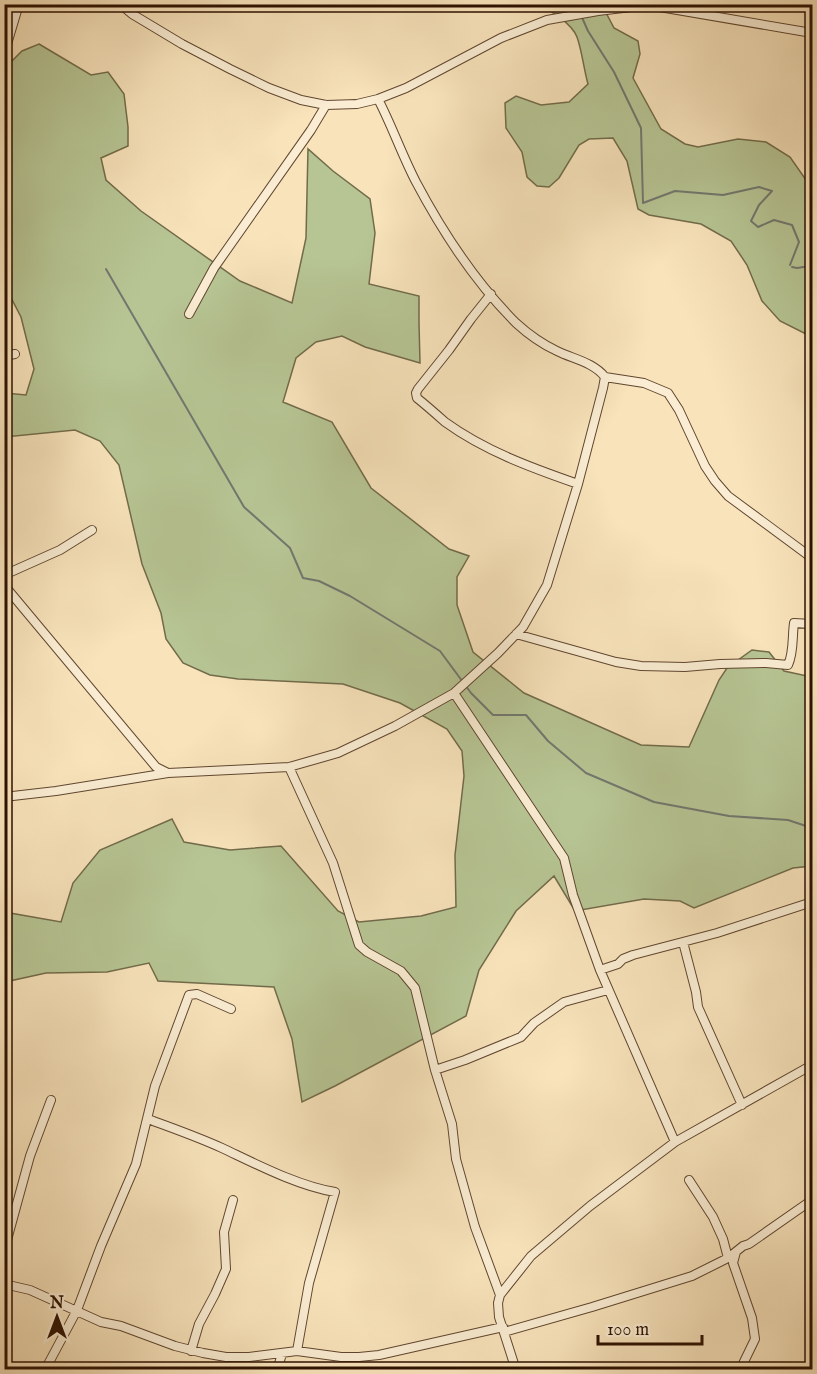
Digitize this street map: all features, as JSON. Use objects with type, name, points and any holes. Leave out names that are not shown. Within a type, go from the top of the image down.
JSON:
[{"type":"street","points":[[4,54],[19,4]]},
{"type":"street","points":[[120,4],[132,14],[182,44],[230,69],[300,100],[326,105],[357,104],[378,99],[406,88],[501,38],[547,20],[598,10],[648,5],[813,33]]},
{"type":"street","points":[[378,99],[416,182],[450,241],[516,322],[532,337],[599,370],[605,377],[644,383],[668,393],[679,410],[705,466],[728,496],[813,558]]},
{"type":"street","points":[[189,314],[214,268],[326,105]]},
{"type":"street","points":[[491,294],[418,389],[417,398],[446,422],[479,442],[525,465],[578,484]]},
{"type":"street","points":[[4,356],[15,354]]},
{"type":"street","points":[[4,797],[168,773],[289,767],[338,753],[395,726],[454,693],[523,627],[547,585],[578,484],[605,377]]},
{"type":"street","points":[[4,575],[60,550],[92,530]]},
{"type":"street","points":[[4,585],[156,767],[168,773]]},
{"type":"street","points":[[516,634],[616,662],[641,666],[685,667],[766,663],[788,665],[794,623],[813,624]]},
{"type":"street","points":[[454,693],[564,858],[573,895],[600,970],[675,1142]]},
{"type":"street","points":[[289,767],[333,863],[359,945],[401,971],[415,988],[435,1070],[452,1124],[456,1159],[462,1182],[500,1295],[498,1311],[516,1370]]},
{"type":"street","points":[[600,970],[618,964],[633,955],[717,933],[813,902]]},
{"type":"street","points":[[683,942],[698,1006],[742,1105]]},
{"type":"street","points":[[435,1070],[521,1037],[534,1023],[564,1002],[608,990]]},
{"type":"street","points":[[45,1370],[77,1310],[136,1164],[155,1086],[189,995],[197,994],[231,1009]]},
{"type":"street","points":[[500,1295],[531,1256],[590,1206],[675,1142],[813,1065]]},
{"type":"street","points":[[4,1251],[30,1156],[51,1100]]},
{"type":"street","points":[[148,1119],[322,1190],[335,1192],[309,1283],[297,1352]]},
{"type":"street","points":[[689,1180],[714,1217],[728,1258]]},
{"type":"street","points":[[191,1351],[199,1324],[226,1269],[224,1232],[233,1200]]},
{"type":"street","points":[[4,1284],[30,1290],[101,1322],[121,1326],[191,1351],[226,1357],[297,1352],[359,1357],[379,1355],[503,1329],[592,1307],[692,1276],[728,1258],[813,1200]]},
{"type":"street","points":[[736,1251],[733,1263],[752,1318],[755,1339],[740,1370]]},
{"type":"street","points":[[277,1370],[282,1354]]},
{"type":"green space","points":[[537,5],[602,5],[614,28],[638,41],[640,54],[633,78],[661,129],[685,144],[698,147],[738,139],[766,142],[790,157],[812,185],[812,337],[780,321],[762,301],[747,265],[731,241],[701,224],[649,215],[638,209],[627,161],[613,138],[589,139],[579,145],[559,178],[549,187],[537,186],[527,177],[522,152],[506,128],[505,103],[516,96],[541,105],[569,102],[588,84],[579,42],[574,32],[560,18]]},
{"type":"green space","points":[[39,44],[91,75],[108,72],[124,94],[128,146],[101,158],[106,180],[141,211],[240,281],[292,303],[306,238],[308,149],[370,199],[375,233],[369,284],[419,296],[420,363],[365,347],[342,336],[316,342],[296,358],[283,402],[332,422],[371,488],[449,549],[469,556],[457,577],[457,605],[473,652],[524,693],[641,745],[689,747],[719,680],[727,668],[752,650],[769,652],[784,671],[812,677],[812,866],[793,868],[694,908],[680,901],[644,899],[575,911],[554,876],[516,911],[479,970],[466,1016],[302,1102],[292,1039],[274,987],[158,981],[149,963],[107,972],[46,973],[5,982],[4,912],[61,922],[73,883],[100,850],[172,819],[184,842],[230,850],[281,846],[338,911],[359,922],[421,916],[456,907],[455,855],[464,776],[462,751],[447,729],[400,703],[343,684],[238,679],[210,675],[183,663],[166,639],[161,613],[142,564],[119,465],[100,441],[75,430],[5,437],[5,393],[26,395],[34,369],[21,317],[5,289],[5,68],[22,51]]},
{"type":"waterway","points":[[576,4],[588,31],[614,72],[641,128],[643,203],[675,191],[723,195],[759,187],[772,191],[759,205],[751,221],[758,227],[774,220],[792,225],[799,242],[790,265]]},
{"type":"waterway","points":[[792,267],[810,266],[809,254],[812,254]]},
{"type":"waterway","points":[[106,269],[244,507],[290,548],[303,578],[319,581],[350,596],[440,651],[471,693],[493,715],[526,715],[548,741],[586,773],[654,802],[729,816],[788,820],[812,828]]}]
